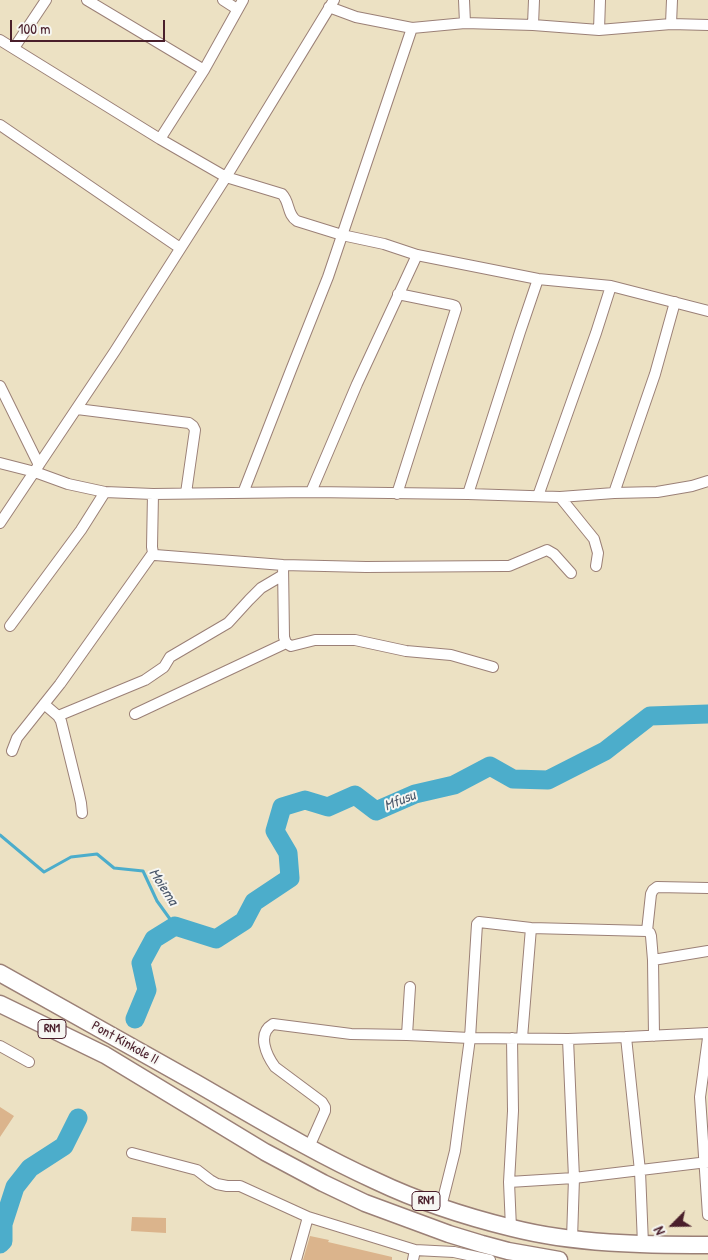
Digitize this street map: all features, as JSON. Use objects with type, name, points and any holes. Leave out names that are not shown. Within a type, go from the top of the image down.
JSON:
[{"type":"highway","name":"Pont Kinkole II","points":[[0,973],[309,1147]]},
{"type":"highway","name":"Pont Kinkole II","points":[[0,1004],[105,1055],[265,1152],[323,1183],[364,1203],[507,1255]]},
{"type":"highway","name":"RN1","points":[[309,1147],[407,1195],[511,1228],[600,1242],[708,1245]]},
{"type":"highway","name":"RN1","points":[[507,1255],[559,1260]]},
{"type":"street","points":[[14,48],[46,0]]},
{"type":"street","points":[[87,0],[204,70]]},
{"type":"street","points":[[223,0],[237,10]]},
{"type":"street","points":[[160,139],[204,70],[243,0]]},
{"type":"street","points":[[464,0],[465,23]]},
{"type":"street","points":[[533,25],[534,0]]},
{"type":"street","points":[[599,30],[600,0]]},
{"type":"street","points":[[671,24],[672,0]]},
{"type":"street","points":[[0,523],[77,409],[180,248],[332,4],[356,17],[412,28],[465,23],[533,25],[599,30],[671,24],[708,25]]},
{"type":"street","points":[[243,493],[328,277],[412,28]]},
{"type":"street","points":[[0,40],[160,139],[226,176],[282,194],[287,199],[292,218],[296,221],[342,235],[384,244],[417,255],[538,279],[611,286],[708,311]]},
{"type":"street","points":[[0,125],[180,248]]},
{"type":"street","points":[[311,492],[357,384],[417,255]]},
{"type":"street","points":[[468,494],[538,279]]},
{"type":"street","points":[[538,496],[611,286]]},
{"type":"street","points":[[397,494],[456,309],[456,306],[398,294]]},
{"type":"street","points":[[614,493],[655,374],[675,302]]},
{"type":"street","points":[[0,386],[37,468]]},
{"type":"street","points":[[77,409],[189,423],[193,426],[195,430],[186,494]]},
{"type":"street","points":[[0,463],[37,468],[68,484],[105,492],[154,494],[311,492],[560,497],[657,492],[692,486],[708,481]]},
{"type":"street","points":[[10,626],[81,530],[105,492]]},
{"type":"street","points":[[12,751],[18,738],[153,553],[154,494]]},
{"type":"street","points":[[560,497],[594,538],[598,553],[596,566]]},
{"type":"street","points":[[153,553],[156,555],[283,570],[366,567],[510,566],[546,550],[554,554],[571,573]]},
{"type":"street","points":[[283,570],[284,637],[286,643],[290,646],[315,640],[355,640],[406,651],[451,655],[492,667]]},
{"type":"street","points":[[58,716],[145,680],[164,667],[170,657],[228,623],[261,588],[283,570]]},
{"type":"street","points":[[134,714],[286,643]]},
{"type":"street","points":[[44,704],[58,716],[61,722],[80,794],[82,813]]},
{"type":"street","points":[[647,932],[651,894],[657,887],[708,888]]},
{"type":"street","points":[[442,1207],[455,1151],[470,1038],[477,924],[481,921],[531,928],[650,933],[654,1036]]},
{"type":"street","points":[[511,1228],[509,1182],[517,1038],[531,928]]},
{"type":"street","points":[[652,960],[708,951]]},
{"type":"street","points":[[407,1035],[410,987]]},
{"type":"street","points":[[309,1147],[324,1114],[325,1107],[322,1102],[275,1067],[270,1060],[264,1037],[267,1028],[273,1024],[351,1034],[470,1038],[568,1039],[708,1032]]},
{"type":"street","points":[[626,1037],[640,1171],[642,1244]]},
{"type":"street","points":[[708,1038],[700,1097],[706,1162],[708,1215]]},
{"type":"street","points":[[568,1039],[574,1178],[572,1239]]},
{"type":"street","points":[[0,1046],[29,1062]]},
{"type":"street","points":[[132,1154],[197,1170],[217,1184],[240,1186],[308,1217],[414,1255],[454,1252],[490,1260]]},
{"type":"street","points":[[509,1182],[574,1178],[706,1162]]},
{"type":"street","points":[[296,1260],[308,1217]]},
{"type":"building","points":[[0,1107],[14,1116],[0,1137]]},
{"type":"building","points":[[132,1217],[166,1218],[166,1233],[131,1231]]},
{"type":"building","points":[[310,1236],[392,1257],[392,1260],[303,1260]]},
{"type":"waterway","name":"Mfusu","points":[[135,1019],[147,990],[141,963],[154,939],[175,926],[216,939],[244,921],[254,902],[290,878],[288,853],[275,831],[282,807],[305,800],[328,807],[355,795],[376,811],[415,794],[454,785],[490,766],[513,779],[548,780],[605,751],[650,716],[708,714]]},
{"type":"waterway","name":"Moiema","points":[[0,835],[44,872],[71,857],[97,854],[114,868],[143,871],[157,901],[175,926]]},
{"type":"waterway","name":"Mfusu","points":[[0,1244],[3,1241],[3,1224],[15,1187],[30,1168],[64,1146],[78,1118]]}]
